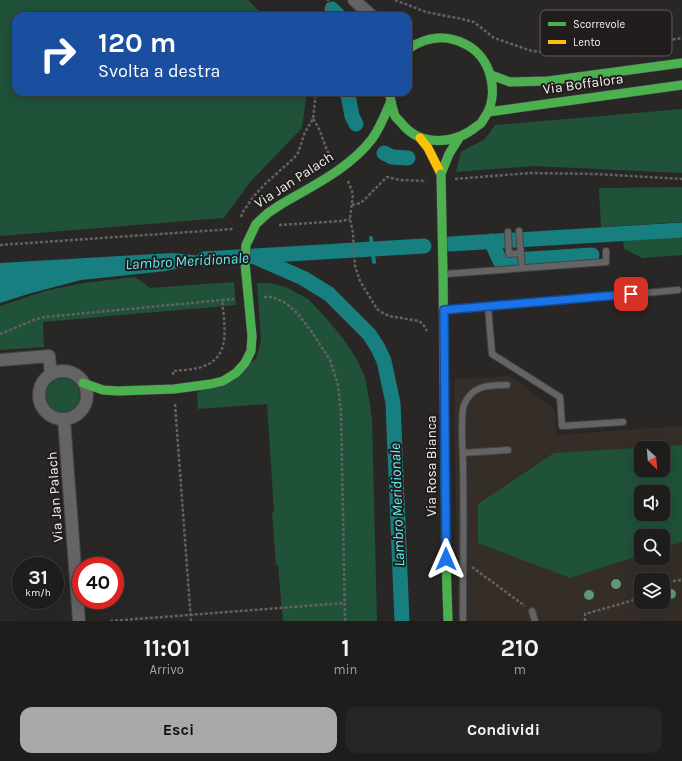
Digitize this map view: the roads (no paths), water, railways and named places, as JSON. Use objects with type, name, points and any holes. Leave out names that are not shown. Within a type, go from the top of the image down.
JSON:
[{"type":"main road","points":[[389,96],[390,104],[394,112],[401,123],[410,132],[420,138],[441,142],[459,138],[476,128],[488,112],[493,94],[491,75],[486,63],[478,52],[455,40],[442,38],[430,39],[417,43],[412,46]]},
{"type":"main road","points":[[491,75],[510,82],[548,81],[682,63]]},
{"type":"main road","name":"Via Boffalora","points":[[488,112],[682,85]]},
{"type":"main road","name":"Via Jan Palach","points":[[83,383],[103,390],[118,391],[174,389],[223,381],[236,373],[245,363],[251,351],[252,336],[245,264],[246,245],[256,224],[268,213],[326,178],[353,158],[372,138],[390,104]]},
{"type":"main road","points":[[420,138],[428,148],[441,174]]},
{"type":"main road","points":[[444,310],[441,174],[449,154],[459,138]]},
{"type":"main road","name":"Via Rosa Bianca","points":[[444,310],[446,559],[448,621]]},
{"type":"street","points":[[354,0],[368,12]]},
{"type":"street","points":[[0,360],[49,356],[51,374],[42,382],[39,392],[39,400],[42,408],[49,415],[57,419],[73,417],[78,414],[85,405],[86,392],[83,383]]},
{"type":"street","name":"Via Jan Palach","points":[[51,374],[61,371],[68,372],[77,376],[83,383]]},
{"type":"street","name":"Via Jan Palach","points":[[64,419],[79,621]]},
{"type":"lane","points":[[519,231],[522,267]]},
{"type":"lane","points":[[508,232],[509,254],[521,253]]},
{"type":"lane","points":[[443,274],[606,262],[606,252]]},
{"type":"lane","points":[[444,310],[678,290]]},
{"type":"lane","points":[[488,307],[492,354],[560,397],[562,426],[623,422]]},
{"type":"lane","points":[[463,621],[462,410],[468,397],[473,392],[484,386],[507,385]]},
{"type":"lane","points":[[463,453],[508,450]]},
{"type":"lane","points":[[532,611],[535,621]]},
{"type":"water","points":[[172,253],[224,258],[166,271],[81,280],[0,303],[0,263]]},
{"type":"waterway","points":[[332,9],[335,12]]},
{"type":"waterway","points":[[348,96],[352,116],[356,124]]},
{"type":"waterway","points":[[384,153],[392,157],[408,158]]},
{"type":"waterway","points":[[450,244],[682,230]]},
{"type":"waterway","points":[[371,238],[374,262]]},
{"type":"waterway","points":[[491,241],[500,261],[592,255]]},
{"type":"waterway","points":[[204,259],[424,246]]},
{"type":"waterway","name":"Lambro Meridionale","points":[[253,256],[303,278],[329,294],[369,334],[384,361],[393,403],[402,621]]}]
